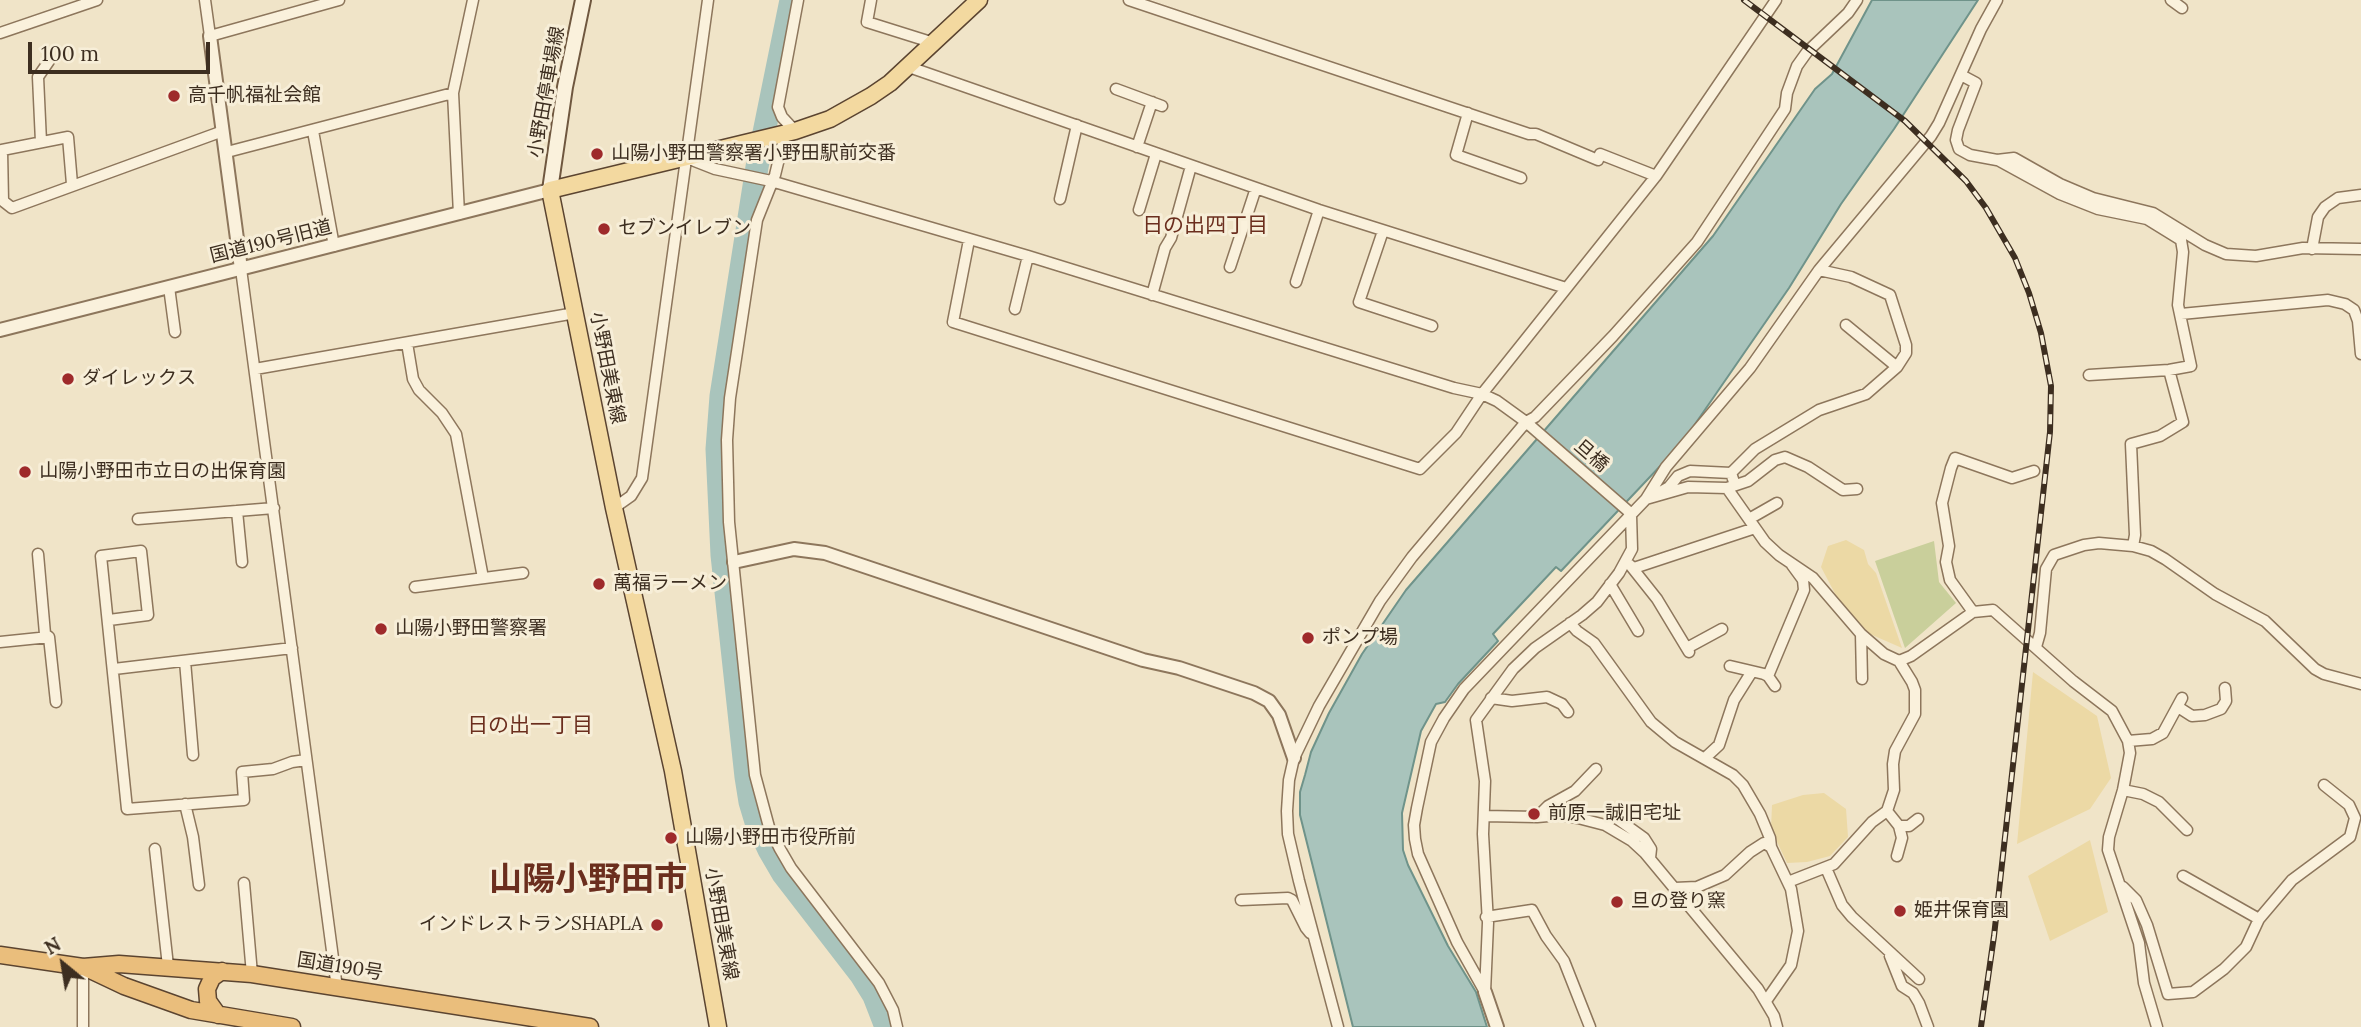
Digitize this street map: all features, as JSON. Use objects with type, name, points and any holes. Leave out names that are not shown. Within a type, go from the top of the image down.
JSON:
[{"type":"highway","name":"国道190号","points":[[0,955],[83,967],[118,964],[168,966],[253,974],[590,1027]]},
{"type":"highway","name":"国道190号","points":[[83,967],[135,990],[191,1010],[292,1027]]},
{"type":"highway","points":[[218,1015],[208,1001],[207,989],[212,978],[222,971]]},
{"type":"main road","name":"小野田停車場線","points":[[550,190],[565,87],[583,0]]},
{"type":"main road","points":[[550,190],[787,133],[830,119],[871,96],[909,68],[979,0]]},
{"type":"main road","name":"小野田美東線","points":[[550,190],[614,508],[673,771],[718,1027]]},
{"type":"street","points":[[0,33],[97,0]]},
{"type":"street","points":[[205,0],[337,988]]},
{"type":"street","points":[[210,36],[338,0]]},
{"type":"street","points":[[459,214],[453,93],[473,0]]},
{"type":"street","points":[[614,508],[631,496],[642,478],[708,0]]},
{"type":"street","points":[[798,0],[778,107],[787,133],[775,175],[769,181],[757,220],[730,398],[727,440],[729,522],[755,775],[769,828],[791,868],[879,983],[893,1010],[897,1027]]},
{"type":"street","points":[[871,0],[867,22],[934,43]]},
{"type":"street","points":[[1129,0],[1536,135],[1598,160],[1600,154],[1656,176]]},
{"type":"street","points":[[969,240],[953,322],[1420,469],[1456,433],[1482,394],[1656,176],[1776,0]]},
{"type":"street","points":[[1338,1027],[1289,834],[1286,799],[1294,758],[1319,706],[1380,601],[1412,557],[1535,417],[1613,336],[1697,242],[1786,109],[1787,93],[1802,59],[1848,13],[1857,0]]},
{"type":"street","points":[[1646,499],[1666,467],[1749,368],[1793,310],[1819,270],[1931,136],[1997,0]]},
{"type":"street","points":[[2171,0],[2182,8]]},
{"type":"street","points":[[41,142],[38,77],[48,61]]},
{"type":"street","points":[[909,68],[1320,210],[1566,288]]},
{"type":"street","points":[[1961,75],[1976,83],[1956,140],[1959,149],[1970,155],[1997,160],[2014,158],[2060,184],[2093,198],[2152,213],[2206,245],[2227,254],[2256,256],[2285,250],[2361,249]]},
{"type":"street","points":[[1116,89],[1157,104],[1137,147]]},
{"type":"street","points":[[227,152],[453,93]]},
{"type":"street","points":[[1468,113],[1456,155],[1521,178]]},
{"type":"street","points":[[1060,199],[1077,125]]},
{"type":"street","points":[[72,184],[68,137],[2,150],[3,201],[12,208],[223,131]]},
{"type":"street","points":[[313,131],[334,246]]},
{"type":"street","points":[[1139,210],[1156,154]]},
{"type":"street","name":"旦橋","points":[[687,157],[715,169],[769,181],[1028,256],[1454,388],[1482,394],[1497,401],[1529,425],[1629,513]]},
{"type":"street","points":[[1997,160],[2060,194],[2098,209],[2147,219],[2181,240],[2183,252],[2178,305],[2191,366],[2089,375]]},
{"type":"street","points":[[1153,295],[1164,248],[1171,238],[1191,166]]},
{"type":"street","points":[[1230,267],[1256,188]]},
{"type":"street","name":"国道190号旧道","points":[[0,330],[550,190]]},
{"type":"street","points":[[2312,249],[2318,217],[2325,207],[2338,198],[2361,195]]},
{"type":"street","points":[[1296,282],[1320,210]]},
{"type":"street","points":[[1383,230],[1359,302],[1432,326]]},
{"type":"street","points":[[1016,309],[1028,256]]},
{"type":"street","points":[[1787,608],[1791,606],[1798,584],[1779,555],[1749,519],[1731,487],[1731,473],[1755,449],[1777,434],[1819,410],[1866,394],[1897,368],[1906,353],[1906,345],[1890,295],[1851,277],[1819,270]]},
{"type":"street","points":[[169,287],[175,332]]},
{"type":"street","points":[[2182,314],[2328,300],[2345,304],[2354,310],[2358,321],[2361,354]]},
{"type":"street","points":[[255,369],[575,313]]},
{"type":"street","points":[[1846,325],[1897,368]]},
{"type":"street","points":[[407,343],[413,379],[456,434],[483,578]]},
{"type":"street","points":[[2133,545],[2135,535],[2131,444],[2160,436],[2183,422],[2169,370]]},
{"type":"street","points":[[1646,499],[1688,487],[1731,487],[1748,481],[1775,460],[1785,457],[1808,467],[1843,490],[1857,489]]},
{"type":"street","points":[[1973,612],[1950,580],[1945,562],[1949,546],[1941,503],[1955,458],[2012,478],[2034,471]]},
{"type":"street","points":[[1497,1027],[1485,992],[1457,942],[1418,854],[1414,825],[1431,742],[1464,690],[1629,513],[1646,499],[1669,487],[1678,476],[1690,471],[1731,473]]},
{"type":"street","points":[[1749,519],[1777,502]]},
{"type":"street","points":[[138,519],[274,508]]},
{"type":"street","points":[[237,511],[242,562]]},
{"type":"street","points":[[1629,513],[1632,549],[1630,565],[1657,599],[1688,650],[1722,629]]},
{"type":"street","points":[[1485,992],[1488,923],[1485,781],[1476,720],[1513,669],[1535,648],[1597,602],[1610,584],[1630,565],[1755,528]]},
{"type":"street","points":[[2036,648],[2046,569],[2054,555],[2099,543],[2133,545],[2165,559],[2215,594],[2265,621],[2315,669],[2361,684]]},
{"type":"street","points":[[734,562],[794,550],[825,553],[1143,660],[1179,668],[1254,693],[1269,701],[1279,715],[1294,758]]},
{"type":"street","points":[[109,620],[148,615],[141,551],[101,556],[127,810],[244,800],[242,772],[273,769],[306,760]]},
{"type":"street","points":[[38,554],[45,634],[49,637],[56,702]]},
{"type":"street","points":[[1779,555],[1813,578],[1861,634],[1884,654],[1899,661],[1912,682],[1917,703],[1915,714],[1895,751],[1894,790],[1887,811],[1872,822],[1834,864],[1788,882]]},
{"type":"street","points":[[1768,676],[1804,590],[1803,580],[1789,561]]},
{"type":"street","points":[[415,587],[523,573]]},
{"type":"street","points":[[1610,584],[1638,631]]},
{"type":"street","points":[[1899,661],[1911,656],[1973,612],[1993,610],[2073,681],[2112,711],[2128,741],[2128,769],[2109,837],[2108,850],[2139,943],[2144,983],[2157,1027]]},
{"type":"street","points":[[1570,623],[1594,643],[1651,722],[1675,742],[1720,765],[1743,785],[1760,814],[1770,838],[1771,848],[1788,882],[1798,931],[1791,965],[1766,1000]]},
{"type":"street","points":[[1861,634],[1862,679]]},
{"type":"street","points":[[0,642],[49,637]]},
{"type":"street","points":[[114,669],[292,648]]},
{"type":"street","points":[[185,661],[193,755]]},
{"type":"street","points":[[1730,666],[1768,676],[1775,686]]},
{"type":"street","points":[[1705,758],[1719,745],[1734,700],[1751,673]]},
{"type":"street","points":[[2128,741],[2152,738],[2163,733],[2180,702],[2192,716],[2206,715],[2221,709],[2226,701],[2225,688]]},
{"type":"street","points":[[1491,698],[1513,701],[1547,697],[1562,704],[1568,712]]},
{"type":"street","points":[[1537,817],[1548,806],[1575,791],[1596,769]]},
{"type":"street","points":[[2118,882],[2136,900],[2147,925],[2168,994],[2193,992],[2224,969],[2246,947],[2259,919],[2292,880],[2350,837],[2355,818],[2349,805],[2324,785]]},
{"type":"street","points":[[2123,790],[2143,794],[2158,802],[2187,830]]},
{"type":"street","points":[[185,804],[193,837],[198,885]]},
{"type":"street","points":[[1887,811],[1899,826],[1902,838],[1897,856]]},
{"type":"street","points":[[1484,816],[1560,815],[1605,825],[1632,841],[1650,858],[1766,1000],[1777,1027]]},
{"type":"street","points":[[1612,815],[1644,838],[1650,849],[1650,858]]},
{"type":"street","points":[[1899,826],[1909,826],[1918,819]]},
{"type":"street","points":[[1675,888],[1697,887],[1725,875],[1750,852],[1764,844],[1771,848]]},
{"type":"street","points":[[155,849],[168,966]]},
{"type":"street","points":[[1826,868],[1842,905],[1919,979]]},
{"type":"street","points":[[2183,876],[2259,919]]},
{"type":"street","points":[[244,883],[253,974]]},
{"type":"street","points":[[147,887],[159,886]]},
{"type":"street","points":[[1241,900],[1292,900],[1313,936]]},
{"type":"street","points":[[1486,917],[1532,910],[1564,961],[1590,1027]]},
{"type":"street","points":[[1890,954],[1902,986],[1913,993],[1928,1027]]},
{"type":"street","points":[[83,967],[83,1027]]},
{"type":"green space","points":[[1934,541],[1939,582],[1956,603],[1905,648],[1875,561]]},
{"type":"sand","points":[[1846,540],[1864,550],[1868,564],[1876,573],[1902,648],[1870,634],[1840,603],[1821,567],[1828,546]]},
{"type":"sand","points":[[2033,672],[2097,716],[2111,778],[2090,809],[2017,844]]},
{"type":"sand","points":[[1824,793],[1846,809],[1848,837],[1830,856],[1807,862],[1787,863],[1771,829],[1772,805],[1803,795]]},
{"type":"sand","points":[[2090,840],[2108,912],[2050,941],[2028,876]]},
{"type":"water","points":[[1872,0],[1978,0],[1894,129],[1841,204],[1789,288],[1682,443],[1561,571],[1556,567],[1493,634],[1498,641],[1445,702],[1436,704],[1421,731],[1402,813],[1403,850],[1448,946],[1476,992],[1487,1027],[1353,1027],[1300,815],[1300,792],[1311,752],[1329,713],[1362,654],[1406,590],[1713,236],[1815,89],[1832,74]]},
{"type":"waterway","points":[[791,0],[757,167],[721,396],[717,449],[722,555],[746,777],[756,822],[783,874],[861,975],[874,996],[886,1027]]},
{"type":"railway","points":[[1744,0],[1905,121],[1966,181],[1986,208],[2015,258],[2041,333],[2051,386],[2050,432],[1994,936],[1981,1027]]},
{"type":"place","name":"高千帆福祉会館","points":[[174,96]]},
{"type":"place","name":"山陽小野田警察署小野田駅前交番","points":[[597,154]]},
{"type":"place","name":"セブンイレブン","points":[[604,229]]},
{"type":"place","name":"ダイレックス","points":[[68,379]]},
{"type":"place","name":"山陽小野田市立日の出保育園","points":[[25,472]]},
{"type":"place","name":"萬福ラーメン","points":[[599,584]]},
{"type":"place","name":"山陽小野田警察署","points":[[381,629]]},
{"type":"place","name":"ポンプ場","points":[[1308,638]]},
{"type":"place","name":"前原一誠旧宅址","points":[[1534,814]]},
{"type":"place","name":"山陽小野田市役所前","points":[[671,838]]},
{"type":"place","name":"旦の登り窯","points":[[1617,902]]},
{"type":"place","name":"姫井保育園","points":[[1900,911]]},
{"type":"place","name":"インドレストランSHAPLA","points":[[657,925]]},
{"type":"district","name":"日の出四丁目","points":[[1205,226]]},
{"type":"district","name":"日の出一丁目","points":[[530,726]]},
{"type":"district","name":"山陽小野田市","points":[[588,881]]}]
